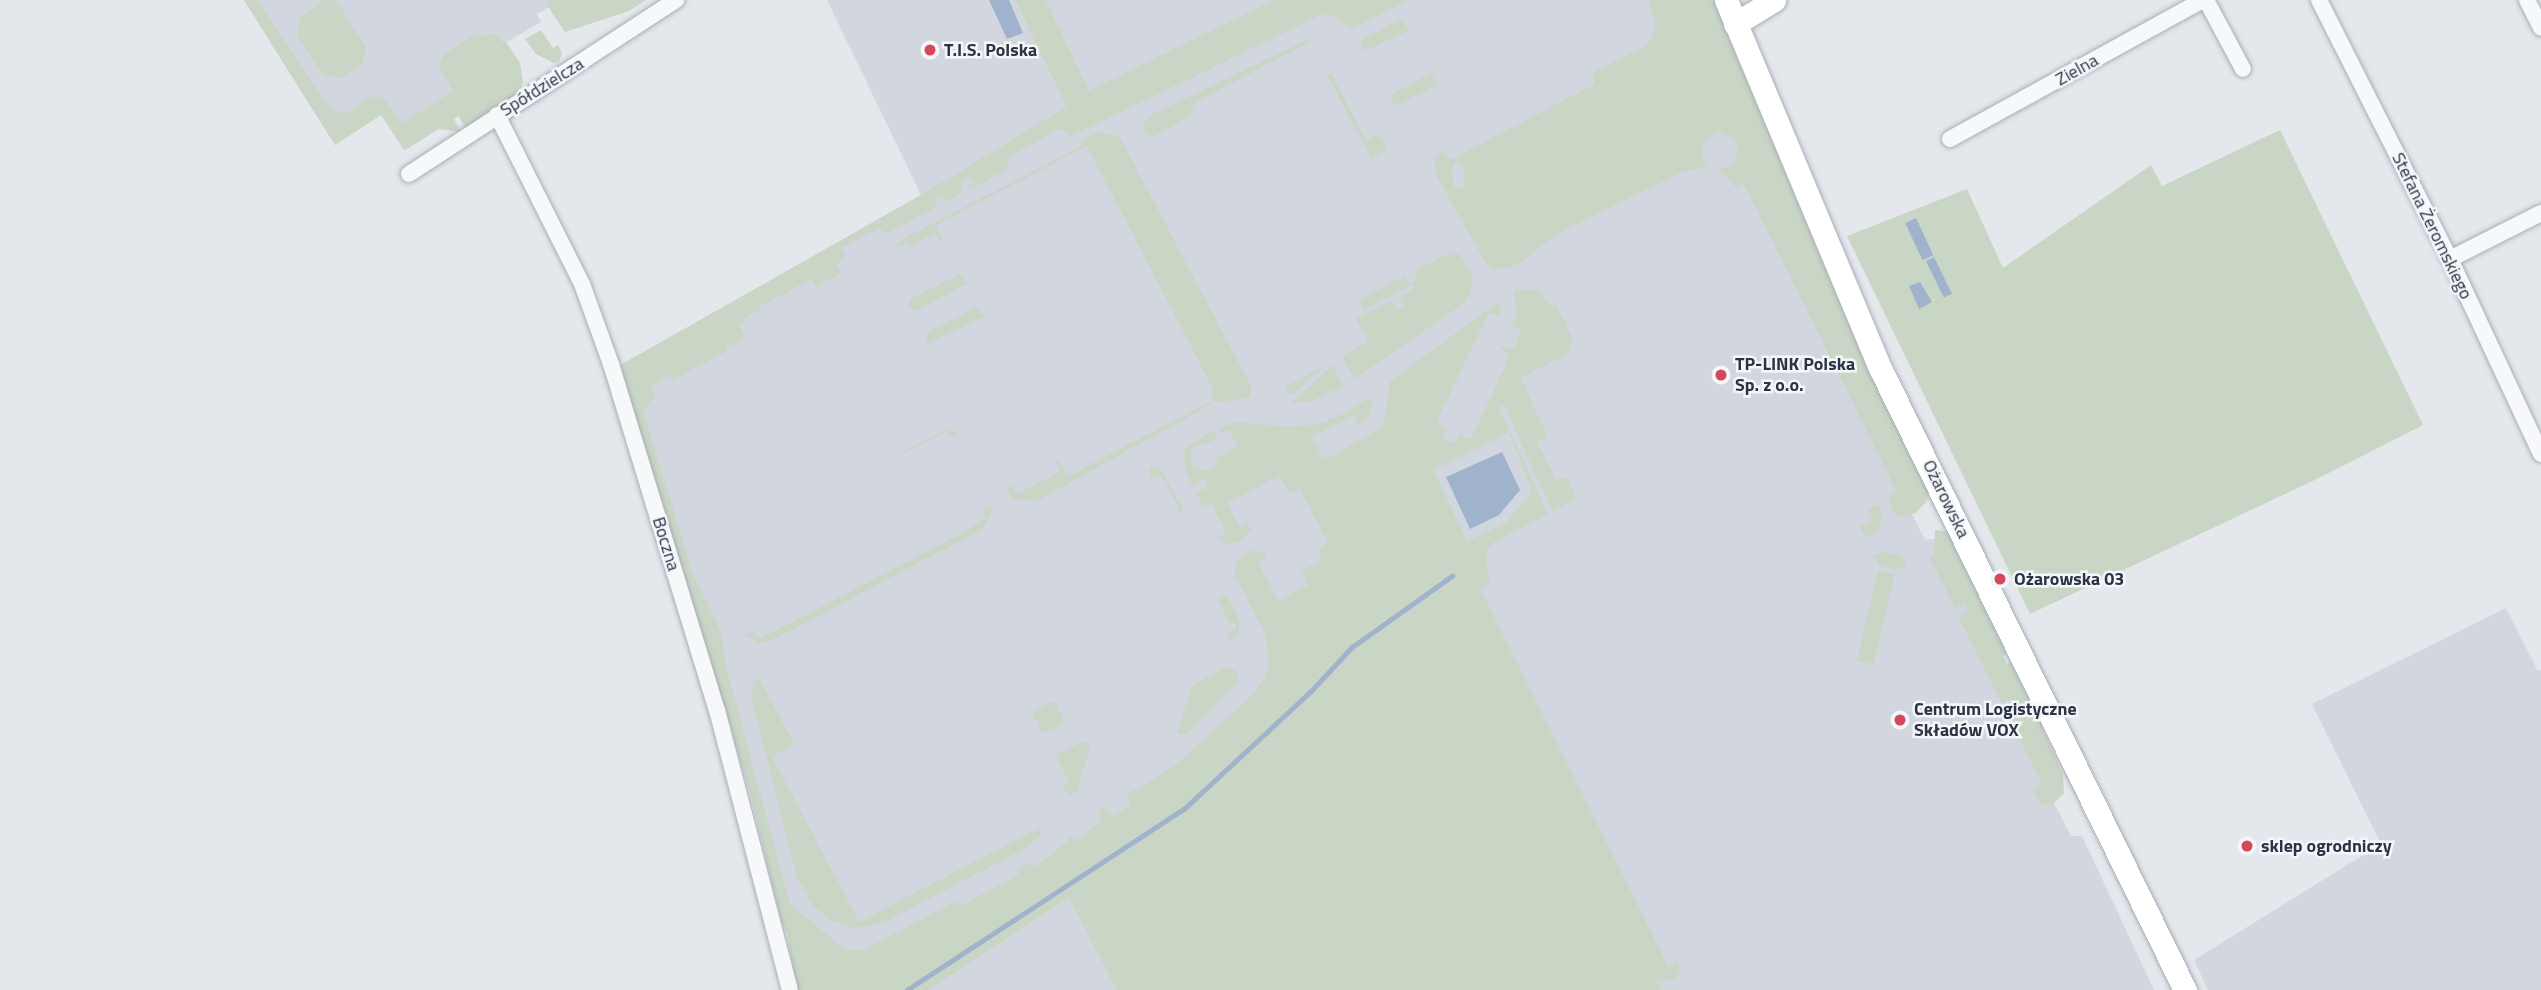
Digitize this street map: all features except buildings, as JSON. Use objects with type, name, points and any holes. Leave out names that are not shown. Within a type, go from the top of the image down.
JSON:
[{"type":"main road","name":"Ożarowska","points":[[1726,0],[1881,370],[2185,990]]},
{"type":"main road","points":[[1735,24],[1774,0]]},
{"type":"street","name":"Spółdzielcza","points":[[409,174],[676,0]]},
{"type":"street","name":"Zielna","points":[[1950,139],[2204,0],[2243,69]]},
{"type":"street","name":"Stefana Żeromskiego","points":[[2319,0],[2450,259],[2541,454]]},
{"type":"street","points":[[2528,0],[2541,28]]},
{"type":"street","name":"Boczna","points":[[497,115],[582,284],[611,364],[717,710],[790,990]]},
{"type":"street","points":[[2450,259],[2541,213]]},
{"type":"shaded area","points":[[244,0],[554,0],[548,3],[550,7],[537,14],[541,22],[498,47],[460,115],[403,149],[381,115],[335,145]]},
{"type":"shaded area","points":[[827,0],[1015,0],[1066,107],[1327,0],[1699,0],[1909,508],[1925,540],[1938,538],[2059,786],[2051,797],[2071,836],[2082,836],[2154,990],[1661,990],[1452,568],[1179,801],[884,990],[786,905],[625,363],[921,195]]},
{"type":"shaded area","points":[[1046,0],[1273,0],[1089,90]]},
{"type":"shaded area","points":[[2506,608],[2538,671],[2541,670],[2541,990],[2208,990],[2194,960],[2381,844],[2312,704]]},
{"type":"shaded area","points":[[1069,898],[1116,990],[929,990]]},
{"type":"green space","points":[[244,0],[258,0],[327,106],[338,113],[348,112],[370,97],[378,96],[385,99],[402,123],[453,91],[439,66],[441,60],[445,53],[478,33],[480,37],[489,34],[497,36],[503,43],[506,42],[520,63],[523,82],[519,93],[466,128],[458,116],[454,119],[461,132],[439,129],[405,150],[381,115],[335,145]]},
{"type":"green space","points":[[324,0],[336,0],[366,47],[362,65],[340,78],[323,75],[298,36],[299,19]]},
{"type":"green space","points":[[646,0],[629,11],[565,32],[552,13],[547,2]]},
{"type":"green space","points":[[1015,0],[1046,0],[1089,90],[1273,0],[1409,0],[1351,29],[1332,15],[1321,15],[1071,136],[1060,129],[1008,157],[1008,169],[970,189],[968,186],[974,182],[971,177],[960,182],[964,192],[945,202],[941,196],[934,199],[937,207],[885,234],[880,228],[841,248],[846,258],[836,264],[841,273],[816,287],[811,279],[759,307],[760,310],[743,319],[744,322],[739,325],[745,338],[725,348],[727,351],[673,380],[670,375],[651,387],[656,396],[644,413],[693,574],[722,634],[725,663],[790,904],[840,945],[851,950],[865,949],[955,902],[960,906],[1018,875],[1018,869],[1026,864],[1036,866],[1068,841],[1068,834],[1077,841],[1102,820],[1098,810],[1105,806],[1112,816],[1131,806],[1126,795],[1176,765],[1255,692],[1265,677],[1269,664],[1266,636],[1235,576],[1236,563],[1240,557],[1253,550],[1265,553],[1267,556],[1258,562],[1278,601],[1308,585],[1302,571],[1322,559],[1318,551],[1328,543],[1300,490],[1289,493],[1279,476],[1227,503],[1240,527],[1247,523],[1252,529],[1240,542],[1224,544],[1219,538],[1226,533],[1211,503],[1204,507],[1196,493],[1207,487],[1204,479],[1192,485],[1185,471],[1184,449],[1214,430],[1217,437],[1208,443],[1196,445],[1190,454],[1192,465],[1206,471],[1214,466],[1218,457],[1237,447],[1230,431],[1221,433],[1218,428],[1237,422],[1289,427],[1317,424],[1341,415],[1368,398],[1372,402],[1371,413],[1359,426],[1355,415],[1311,437],[1324,460],[1380,429],[1386,414],[1390,381],[1500,301],[1500,316],[1488,314],[1436,423],[1447,429],[1442,437],[1454,444],[1460,434],[1471,439],[1510,356],[1501,346],[1513,349],[1522,330],[1512,325],[1517,312],[1514,291],[1530,289],[1540,292],[1551,307],[1556,304],[1572,337],[1571,349],[1563,356],[1521,377],[1547,436],[1537,441],[1557,481],[1567,477],[1576,499],[1552,511],[1504,405],[1499,408],[1548,514],[1494,542],[1487,551],[1486,563],[1491,582],[1480,589],[1668,966],[1678,962],[1680,971],[1675,981],[1656,979],[1661,990],[1116,990],[1069,898],[929,990],[797,990],[787,933],[781,921],[750,792],[617,367],[921,195],[1066,107]],"holes":[[[1509,432],[1532,492],[1506,523],[1467,541],[1433,470]]]},
{"type":"green space","points":[[1648,0],[1714,0],[1929,489],[1927,501],[1916,513],[1899,517],[1894,511],[1888,497],[1897,492],[1744,184],[1736,188],[1726,175],[1716,169],[1725,168],[1735,161],[1738,148],[1733,138],[1718,131],[1705,141],[1702,149],[1703,157],[1709,166],[1682,172],[1560,232],[1518,264],[1506,268],[1496,269],[1486,264],[1435,173],[1435,157],[1440,153],[1444,151],[1450,160],[1595,84],[1593,72],[1645,46],[1652,39],[1656,24]],"holes":[[[1455,162],[1463,165],[1465,184],[1462,188],[1454,187],[1452,168]]]},
{"type":"green space","points":[[1402,19],[1409,31],[1363,50],[1361,40]]},
{"type":"green space","points":[[541,30],[553,48],[558,45],[562,53],[559,62],[553,63],[536,54],[525,39]]},
{"type":"green space","points":[[1309,39],[1310,42],[1191,105],[1195,113],[1154,136],[1146,134],[1142,127],[1149,116]]},
{"type":"green space","points":[[1331,73],[1366,140],[1375,136],[1382,138],[1388,150],[1371,158],[1327,75]]},
{"type":"green space","points":[[1431,73],[1437,85],[1398,105],[1392,104],[1391,95]]},
{"type":"green space","points":[[2280,130],[2423,425],[2319,478],[2030,614],[1847,236],[1967,189],[2003,268],[2151,165],[2162,186]]},
{"type":"green space","points":[[1098,132],[1119,136],[1123,143],[1252,388],[1249,397],[1216,403],[1211,394],[1214,391],[1087,146],[936,225],[943,240],[940,242],[935,233],[909,247],[907,243],[894,249],[903,239],[1082,146],[1082,141]]},
{"type":"green space","points":[[1453,252],[1460,255],[1470,270],[1473,283],[1466,302],[1354,379],[1342,356],[1368,342],[1356,319],[1392,300],[1397,310],[1404,306],[1399,297],[1415,288],[1412,282],[1418,280],[1413,271]]},
{"type":"green space","points":[[961,274],[967,284],[915,311],[911,310],[908,305],[910,299]]},
{"type":"green space","points":[[1405,276],[1410,286],[1364,309],[1359,300]]},
{"type":"green space","points":[[978,306],[984,317],[927,344],[925,338],[928,332]]},
{"type":"green space","points":[[1333,365],[1343,386],[1311,401],[1291,403]]},
{"type":"green space","points":[[1325,366],[1292,395],[1290,395],[1285,387]]},
{"type":"green space","points":[[1210,402],[1212,404],[1035,502],[1014,499],[1006,491],[1011,485],[1017,494],[1060,472],[1056,461],[1059,460],[1068,476]]},
{"type":"green space","points":[[949,428],[957,433],[955,439],[947,431],[904,453],[903,451]]},
{"type":"green space","points":[[1151,465],[1161,469],[1183,510],[1177,513],[1179,508],[1161,475],[1151,479],[1148,471]]},
{"type":"green space","points":[[1879,505],[1882,513],[1880,525],[1874,534],[1865,537],[1860,527],[1873,521],[1869,509]]},
{"type":"green space","points":[[986,506],[993,510],[983,529],[769,642],[758,643],[746,635],[753,630],[759,639],[945,542],[986,519],[982,509]]},
{"type":"green space","points":[[1935,530],[1948,532],[2006,639],[2001,642],[2007,654],[2003,656],[2007,664],[2011,662],[2030,702],[2035,700],[2044,732],[2063,775],[2064,793],[2052,805],[2040,804],[2032,789],[2042,784],[2005,710],[2014,705],[2011,699],[2002,703],[1958,616],[1968,610],[1965,604],[1955,608],[1930,558],[1934,555]]},
{"type":"green space","points":[[1883,552],[1901,556],[1908,564],[1897,570],[1879,566],[1874,556]]},
{"type":"green space","points":[[1878,570],[1895,574],[1874,664],[1857,661]]},
{"type":"green space","points":[[1226,594],[1239,619],[1239,635],[1231,640],[1227,634],[1236,628],[1234,622],[1230,624],[1217,599]]},
{"type":"green space","points":[[1227,666],[1237,672],[1238,681],[1188,733],[1177,732],[1192,686]]},
{"type":"green space","points":[[760,680],[794,744],[772,756],[859,922],[1041,827],[1041,836],[1022,850],[883,923],[853,929],[831,920],[815,908],[797,877],[752,699],[753,681]]},
{"type":"green space","points":[[1055,701],[1065,723],[1042,733],[1032,711]]},
{"type":"green space","points":[[1084,741],[1090,747],[1077,791],[1069,797],[1063,786],[1069,782],[1055,755]]},
{"type":"water","points":[[989,0],[1009,0],[1023,33],[1007,39]]},
{"type":"water","points":[[1916,218],[1933,255],[1922,260],[1905,223]]},
{"type":"water","points":[[1934,257],[1952,294],[1944,298],[1926,261]]},
{"type":"water","points":[[1920,282],[1932,302],[1919,309],[1909,286]]},
{"type":"water","points":[[1502,452],[1520,490],[1499,515],[1470,529],[1446,477]]},
{"type":"waterway","points":[[907,990],[1184,809],[1310,692],[1352,647],[1452,576]]},
{"type":"place","name":"T.I.S. Polska","points":[[930,50]]},
{"type":"place","name":"TP-LINK Polska Sp. z o.o.","points":[[1721,375]]},
{"type":"place","name":"Ożarowska 03","points":[[2000,579]]},
{"type":"place","name":"Centrum Logistyczne Składów VOX","points":[[1900,720]]},
{"type":"place","name":"sklep ogrodniczy","points":[[2247,846]]}]
